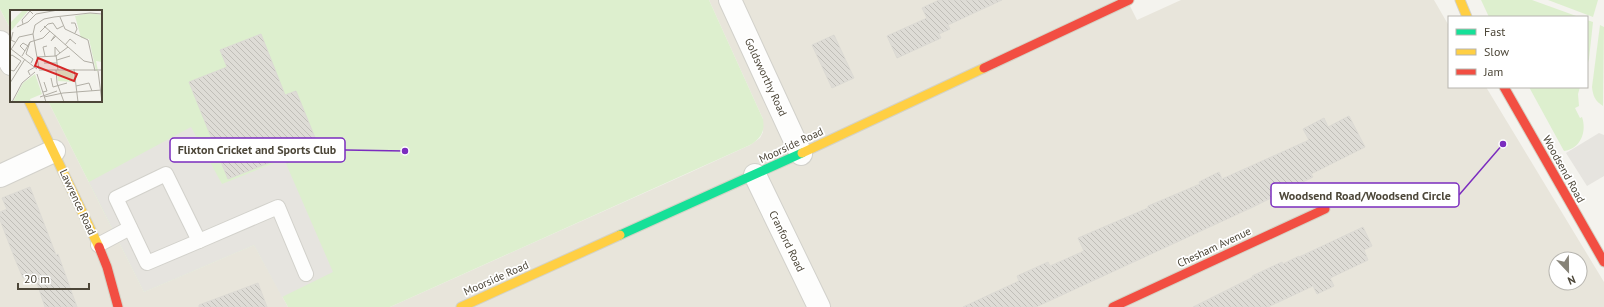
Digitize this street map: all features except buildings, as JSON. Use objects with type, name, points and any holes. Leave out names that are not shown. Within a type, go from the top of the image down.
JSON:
[{"type":"street","name":"Goldsworthy Road","points":[[730,0],[801,154]]},
{"type":"street","name":"Moorside Road","points":[[461,307],[801,154],[1130,0]]},
{"type":"street","points":[[1460,0],[1467,16]]},
{"type":"street","points":[[0,42],[10,62]]},
{"type":"street","name":"Woodsend Road","points":[[1505,88],[1604,262]]},
{"type":"street","name":"Lawrence Road","points":[[30,102],[54,150],[98,245],[107,267],[118,307]]},
{"type":"street","points":[[0,176],[54,150]]},
{"type":"street","name":"Cranford Road","points":[[755,175],[819,307]]},
{"type":"street","name":"Chesham Avenue","points":[[1113,307],[1324,209]]},
{"type":"lane","points":[[199,241],[166,174],[116,198],[147,263],[199,241],[278,207],[306,274]]},
{"type":"lane","points":[[98,245],[130,228]]},
{"type":"shaded area","points":[[709,0],[1127,0],[1137,20],[1181,0],[1434,0],[1448,24],[1448,88],[1487,88],[1585,251],[1548,251],[1548,291],[1588,291],[1588,256],[1604,282],[1604,307],[390,307],[689,173],[750,145],[760,138],[763,132],[763,119]]},
{"type":"shaded area","points":[[0,9],[10,28],[10,102],[49,102],[144,292],[254,245],[288,307],[0,307]]},
{"type":"shaded area","points":[[191,127],[222,184],[284,159],[333,272],[282,297],[254,245],[144,292],[89,182]]},
{"type":"shaded area","points":[[1599,133],[1604,135],[1604,176],[1587,186],[1566,153]]},
{"type":"green space","points":[[0,0],[709,0],[763,119],[763,131],[757,140],[750,145],[390,307],[288,307],[254,245],[144,292],[49,102],[102,102],[102,10],[10,10],[10,28],[0,9]]},
{"type":"green space","points":[[1481,0],[1532,0],[1576,16],[1489,16]]},
{"type":"green space","points":[[1548,0],[1598,0],[1593,17]]},
{"type":"green space","points":[[1588,20],[1593,22],[1588,62]]},
{"type":"green space","points":[[1600,25],[1604,27],[1603,106],[1595,98],[1592,87]]},
{"type":"green space","points":[[1530,88],[1580,88],[1578,94],[1579,106],[1575,108],[1580,118],[1582,117],[1584,128],[1583,133],[1575,147],[1564,151]]},
{"type":"traffic: fast","points":[[620,235],[802,153]]},
{"type":"traffic: slow","points":[[1460,0],[1467,16]]},
{"type":"traffic: slow","points":[[802,153],[984,68]]},
{"type":"traffic: slow","points":[[29,102],[99,247]]},
{"type":"traffic: slow","points":[[461,307],[620,235]]},
{"type":"traffic: jam","points":[[984,68],[1129,0]]},
{"type":"traffic: jam","points":[[1505,88],[1604,262]]},
{"type":"traffic: jam","points":[[1113,307],[1325,209]]},
{"type":"traffic: jam","points":[[99,247],[107,267],[118,307]]},
{"type":"place","name":"Woodsend Road/Woodsend Circle","points":[[1503,144]]},
{"type":"place","name":"Flixton Cricket and Sports Club","points":[[405,151]]}]
